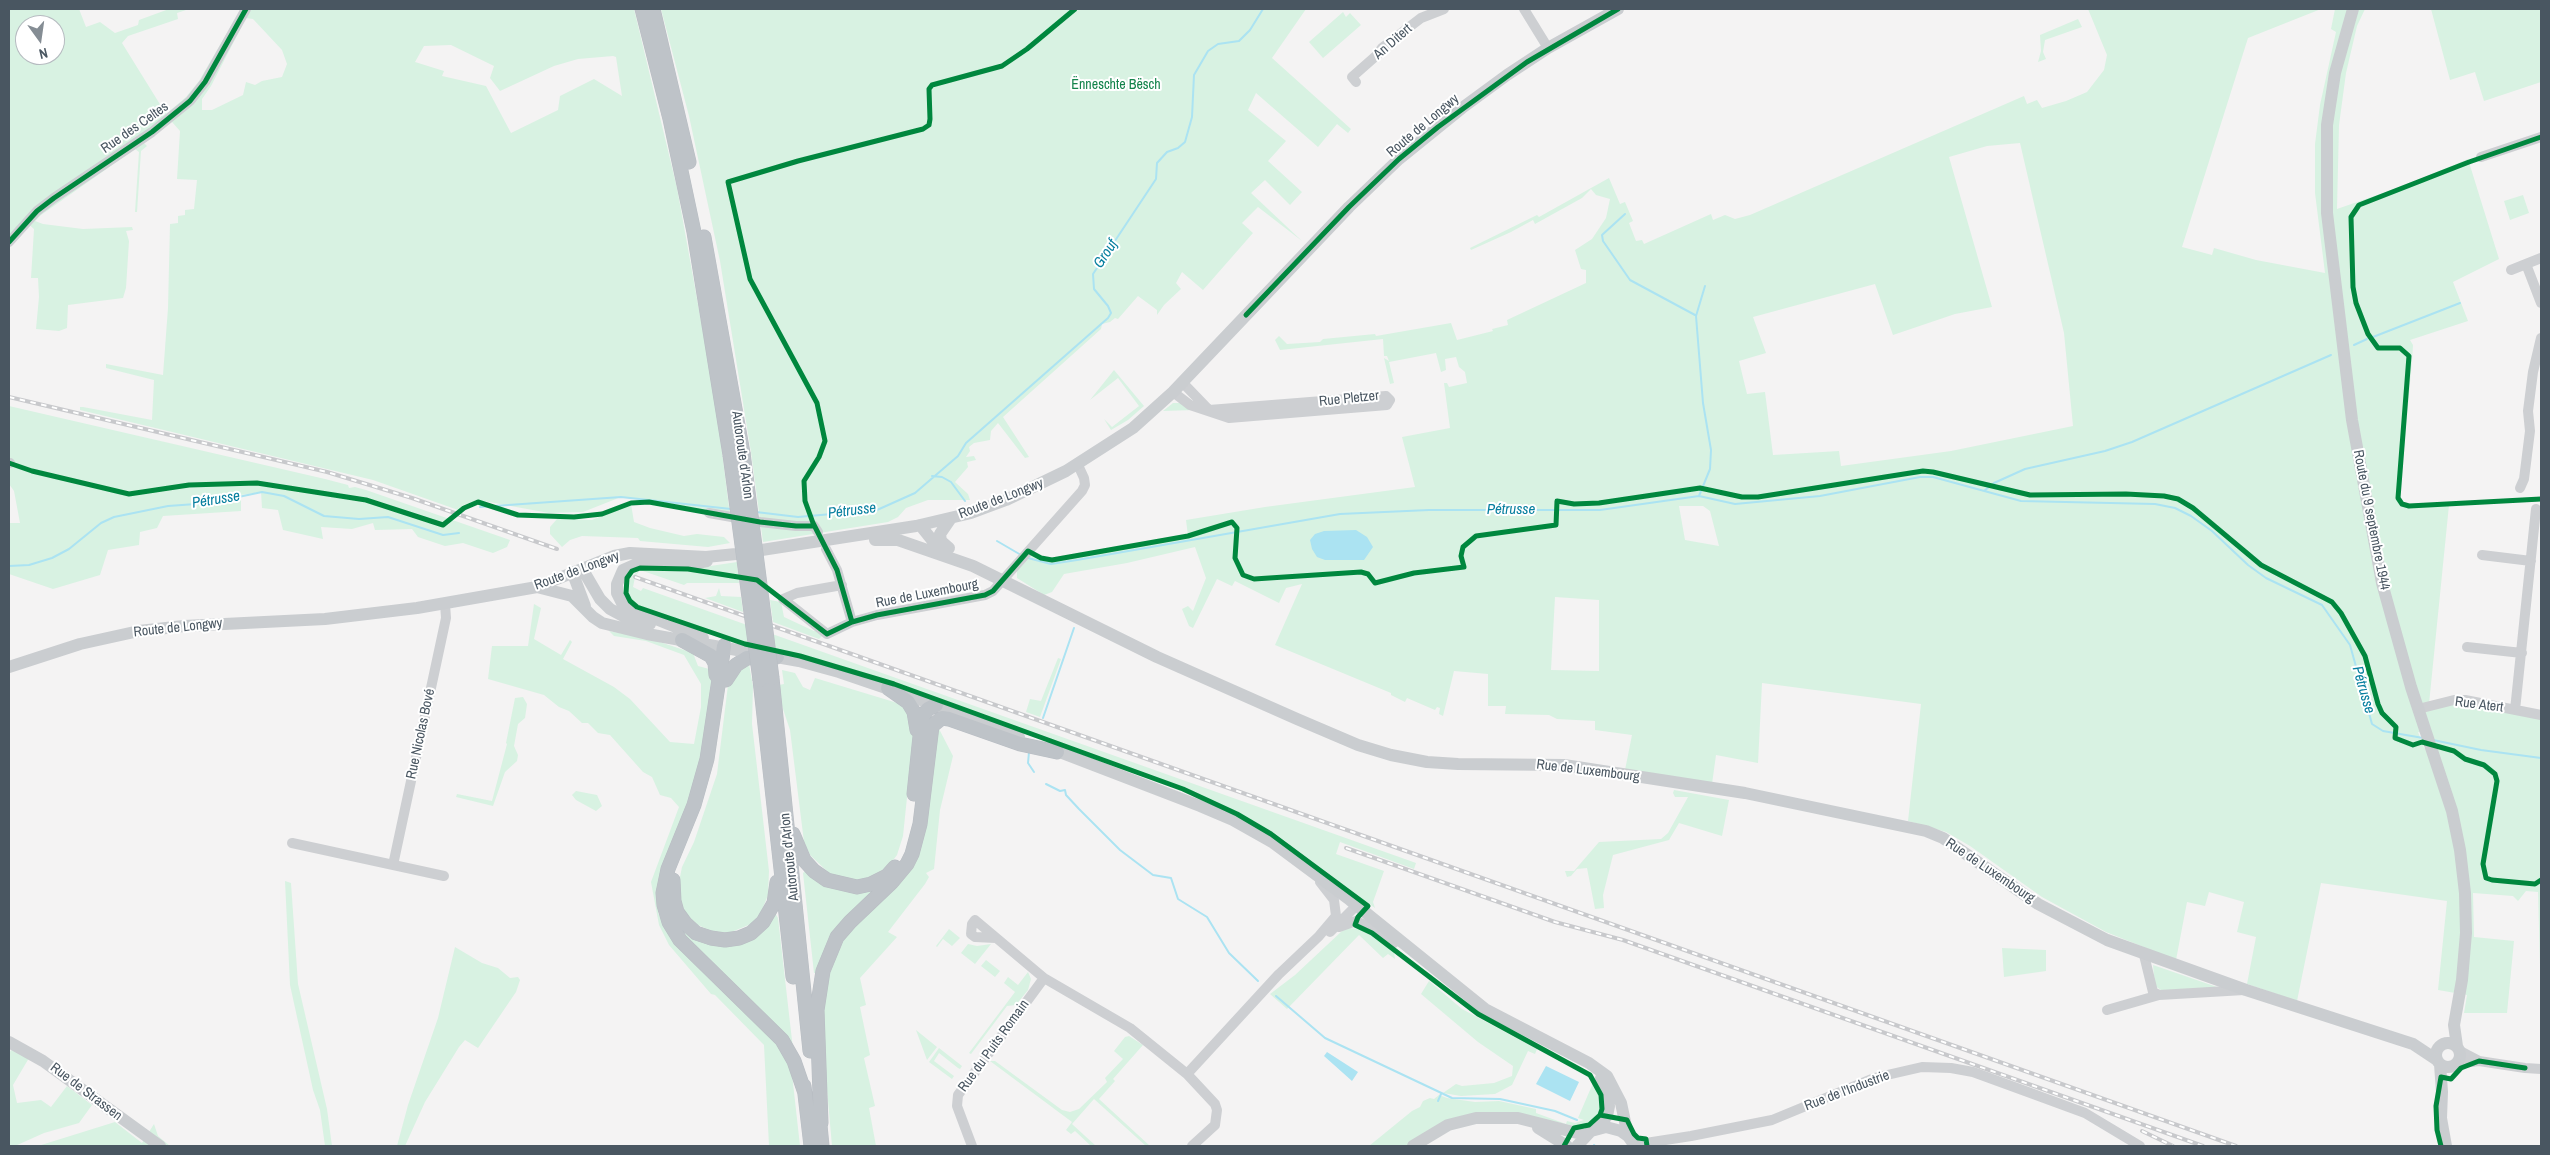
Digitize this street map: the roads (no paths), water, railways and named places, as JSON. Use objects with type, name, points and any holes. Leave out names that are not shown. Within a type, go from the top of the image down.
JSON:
[{"type":"highway","name":"Autoroute d'Arlon","points":[[642,9],[670,119],[694,232],[736,454]]},
{"type":"highway","name":"Autoroute d'Arlon","points":[[653,9],[680,118],[709,262],[785,807],[810,1055],[822,1146]]},
{"type":"highway","points":[[682,640],[707,652],[715,663],[716,670],[704,758],[694,805]]},
{"type":"highway","points":[[728,647],[726,680],[707,790],[674,876],[672,891],[677,912],[696,933],[711,938],[739,938],[751,933],[771,912],[781,869]]},
{"type":"highway","points":[[728,647],[707,759],[694,805],[664,882],[664,905],[669,922],[692,953],[782,1040],[794,1061],[805,1093]]},
{"type":"highway","points":[[726,680],[736,665],[747,658],[777,657]]},
{"type":"highway","name":"Autoroute d'Arlon","points":[[766,679],[781,869],[811,1146]]},
{"type":"highway","points":[[888,688],[908,702],[914,712],[917,726],[912,785],[914,798]]},
{"type":"highway","points":[[785,807],[798,848],[814,871],[827,880],[857,887],[871,884],[886,876],[895,867],[909,834],[922,717],[928,709],[936,705]]},
{"type":"highway","points":[[916,844],[916,823],[926,733],[936,705]]},
{"type":"highway","points":[[820,1123],[817,1010],[820,983],[837,937],[907,864],[916,844],[932,726],[937,721],[949,719],[1020,744],[1057,752]]},
{"type":"main road","name":"Route de Longwy","points":[[9,666],[80,644],[139,631],[184,626],[373,614],[445,604],[537,587],[614,556],[630,553],[727,556],[828,544],[951,518],[1006,500],[1078,464],[1133,428],[1173,392],[1344,212],[1399,159],[1462,108],[1548,48],[1618,9]]},
{"type":"main road","name":"Route du 9 septembre 1944","points":[[2353,9],[2335,73],[2327,125],[2327,213],[2352,420],[2382,583],[2418,708],[2452,811],[2460,850],[2464,893],[2464,952],[2451,1046]]},
{"type":"main road","points":[[951,518],[940,534],[941,541],[973,566]]},
{"type":"main road","points":[[918,526],[944,550],[973,566]]},
{"type":"main road","points":[[918,526],[920,538],[927,548]]},
{"type":"main road","name":"Rue de Luxembourg","points":[[828,544],[898,540],[927,548],[973,566],[1157,657],[1291,717],[1358,745],[1391,756],[1427,762],[1458,764],[1564,765],[1745,793],[1926,831],[1943,838],[2063,918],[2107,940],[2144,955],[2246,990],[2414,1044],[2451,1046]]},
{"type":"main road","points":[[727,556],[687,565],[639,563],[623,570],[617,584],[617,594],[622,603],[631,609],[728,647]]},
{"type":"main road","points":[[578,572],[600,599],[623,616],[728,647]]},
{"type":"main road","points":[[578,572],[586,608]]},
{"type":"main road","points":[[537,587],[572,596],[593,617],[602,622],[682,640],[777,657],[839,672],[888,688],[1233,820],[1272,842],[1308,867],[1485,1009],[1607,1076],[1615,1089],[1632,1141]]},
{"type":"main road","name":"Rue de Strassen","points":[[9,1042],[43,1061],[160,1146]]},
{"type":"main road","name":"Rue de Luxembourg","points":[[2414,1044],[2438,1062]]},
{"type":"main road","points":[[2442,1092],[2461,1056],[2451,1046],[2436,1052],[2442,1092],[2442,1118],[2446,1146]]},
{"type":"main road","points":[[2438,1062],[2446,1067],[2455,1065]]},
{"type":"main road","points":[[1577,1146],[1585,1135],[1598,1128],[1606,1116],[1609,1106],[1608,1092],[1595,1068]]},
{"type":"main road","points":[[1413,1146],[1442,1128],[1462,1121],[1496,1117],[1518,1118],[1585,1135]]},
{"type":"main road","points":[[1518,1118],[1547,1132],[1567,1146]]},
{"type":"main road","points":[[1598,1128],[1614,1128],[1632,1141]]},
{"type":"street","name":"Rue des Celtes","points":[[9,242],[37,211],[152,132],[190,101],[205,82],[246,9]]},
{"type":"street","name":"An Ditert","points":[[1356,82],[1352,77],[1377,55],[1382,48],[1421,18],[1444,9]]},
{"type":"street","points":[[1524,9],[1548,48]]},
{"type":"street","points":[[2481,158],[2541,137]]},
{"type":"street","points":[[2511,270],[2541,258]]},
{"type":"street","points":[[2526,264],[2541,303]]},
{"type":"street","points":[[2520,488],[2524,479],[2530,431],[2528,411],[2533,372],[2541,338]]},
{"type":"street","name":"Rue Pletzer","points":[[1182,382],[1209,410]]},
{"type":"street","name":"Rue Pletzer","points":[[1173,392],[1190,405],[1229,418],[1387,405],[1390,400],[1386,396],[1209,410]]},
{"type":"street","points":[[1001,580],[1082,491],[1085,485],[1084,478],[1078,464]]},
{"type":"street","points":[[2515,710],[2536,509]]},
{"type":"street","points":[[709,513],[769,523],[814,526],[818,532]]},
{"type":"street","points":[[828,544],[838,570],[852,622]]},
{"type":"street","points":[[2482,555],[2531,561]]},
{"type":"street","name":"Rue de Luxembourg","points":[[842,585],[797,592],[784,599],[827,634],[852,622],[985,595],[993,591],[1001,580]]},
{"type":"street","name":"Rue Nicolas Bové","points":[[393,865],[446,618],[445,604]]},
{"type":"street","points":[[2467,647],[2522,654]]},
{"type":"street","name":"Rue Atert","points":[[2418,708],[2454,700],[2479,702],[2541,715]]},
{"type":"street","points":[[292,843],[444,876]]},
{"type":"street","points":[[1308,867],[1334,900],[1336,916]]},
{"type":"street","points":[[1188,1074],[1269,985],[1319,936],[1336,916],[1353,902]]},
{"type":"street","points":[[1269,985],[1296,966],[1322,940],[1353,902]]},
{"type":"street","points":[[1322,940],[1342,925],[1356,921],[1375,930],[1417,956]]},
{"type":"street","points":[[996,938],[1044,978],[1130,1028],[1188,1074],[1215,1104],[1217,1110],[1214,1125],[1192,1146]]},
{"type":"street","points":[[2144,955],[2153,992],[2159,995]]},
{"type":"street","name":"Rue du Puits Romain","points":[[972,1146],[957,1106],[958,1095],[1044,978]]},
{"type":"street","name":"Rue de Luxembourg","points":[[2107,1010],[2159,995],[2246,990]]},
{"type":"street","name":"Rue de Luxembourg","points":[[2451,1046],[2479,1061]]},
{"type":"street","name":"Rue de Luxembourg","points":[[2455,1065],[2479,1061],[2541,1069]]},
{"type":"street","name":"Rue de l'Industrie","points":[[1632,1141],[1646,1143],[1780,1118],[1891,1073],[1922,1068],[1951,1068],[1973,1072],[2085,1113],[2140,1146]]},
{"type":"street","name":"Rue de l'Industrie","points":[[1666,1146],[1691,1136]]},
{"type":"water","points":[[1356,530],[1367,537],[1373,547],[1364,560],[1325,560],[1317,557],[1312,549],[1310,540],[1315,534],[1324,531]]},
{"type":"water","points":[[1327,1052],[1358,1072],[1352,1081],[1324,1056]]},
{"type":"water","points":[[1546,1066],[1579,1082],[1570,1101],[1536,1084]]},
{"type":"waterway","name":"Grouf","points":[[756,512],[798,517],[877,510],[915,493],[958,456],[966,443],[1108,318],[1111,313],[1108,306],[1094,289],[1093,274],[1156,179],[1157,163],[1167,152],[1178,148],[1185,142],[1192,117],[1194,75],[1208,51],[1218,44],[1239,41],[1250,30],[1263,9]]},
{"type":"waterway","points":[[1625,214],[1602,235],[1603,241],[1630,280],[1695,315]]},
{"type":"waterway","points":[[1699,496],[1710,469],[1711,450],[1703,403],[1696,316],[1705,286]]},
{"type":"waterway","points":[[2373,337],[2460,303]]},
{"type":"waterway","points":[[2354,345],[2367,339]]},
{"type":"waterway","points":[[1984,491],[1994,483],[2025,469],[2105,451],[2132,442],[2331,355]]},
{"type":"waterway","name":"Pétrusse","points":[[932,476],[942,477],[951,482],[965,501]]},
{"type":"waterway","name":"Pétrusse","points":[[1028,558],[1051,564],[1340,514],[1429,510],[1600,510],[1699,496],[1735,504],[1820,496],[1920,477],[1933,477],[2021,501],[2155,504],[2175,508],[2191,516],[2212,531],[2248,565],[2266,578],[2322,605],[2350,645],[2372,724],[2383,731],[2423,738]]},
{"type":"waterway","name":"Pétrusse","points":[[9,566],[29,565],[52,558],[69,549],[101,523],[114,517],[168,506],[210,503],[262,492],[284,496],[324,516],[359,519],[388,517],[443,535],[459,533]]},
{"type":"waterway","name":"Pétrusse","points":[[480,507],[621,497],[731,509]]},
{"type":"waterway","name":"Pétrusse","points":[[997,541],[1021,555]]},
{"type":"waterway","points":[[1043,718],[1074,628]]},
{"type":"waterway","name":"Pétrusse","points":[[2433,740],[2481,750],[2541,758]]},
{"type":"waterway","points":[[1029,752],[1028,763],[1034,772]]},
{"type":"waterway","points":[[1046,784],[1060,791],[1065,790],[1066,795],[1120,850],[1153,875],[1171,878],[1178,899],[1207,917],[1229,953],[1258,981]]},
{"type":"waterway","points":[[1276,996],[1325,1038],[1452,1098],[1500,1099],[1555,1111],[1577,1120]]},
{"type":"waterway","points":[[1438,1101],[1441,1094]]},
{"type":"railway","points":[[9,397],[327,472],[412,498],[557,549]]},
{"type":"railway","points":[[635,577],[2236,1146]]},
{"type":"railway","points":[[1346,848],[1555,922],[1623,940],[2203,1146]]},
{"type":"railway","points":[[2142,1131],[2173,1146]]},
{"type":"park label","name":"Ënneschte Bësch","points":[[1116,85]]}]
